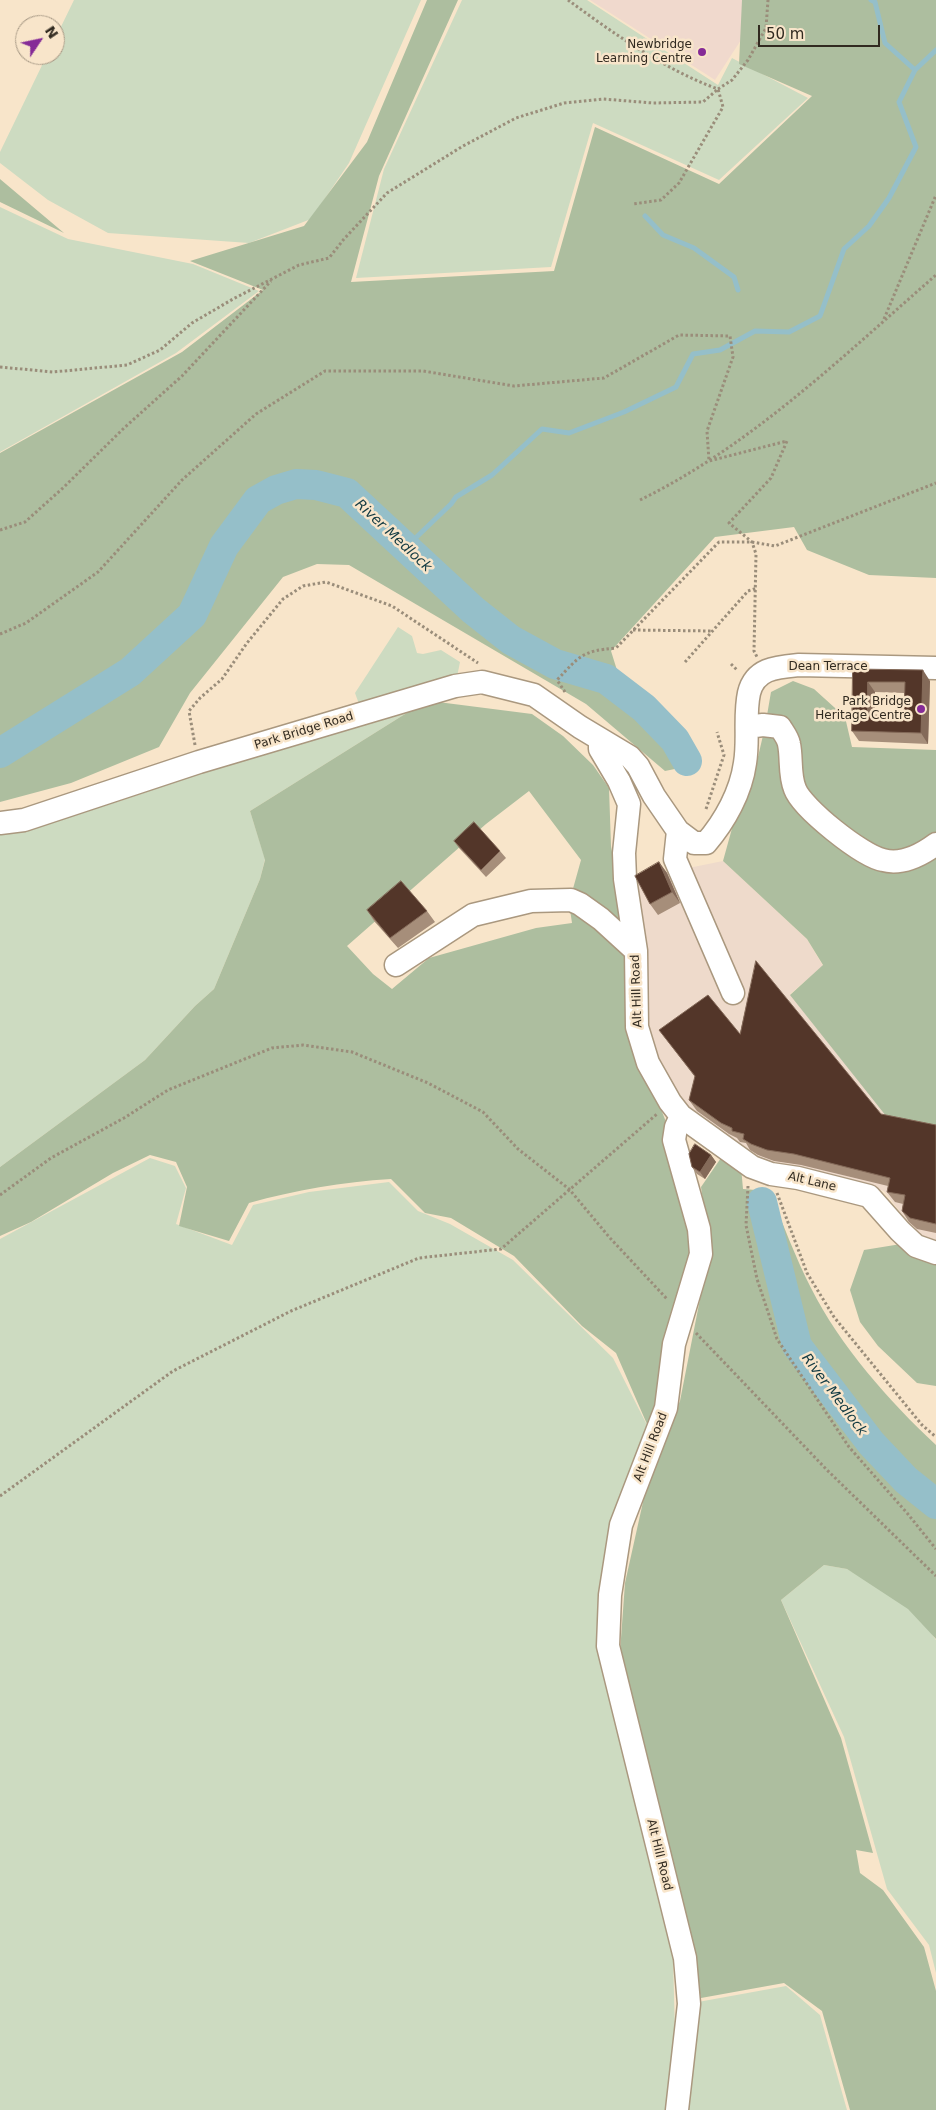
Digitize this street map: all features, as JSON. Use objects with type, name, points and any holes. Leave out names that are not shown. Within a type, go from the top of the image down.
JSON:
[{"type":"street","name":"Dean Terrace","points":[[764,671],[778,667],[893,660],[932,662]]},
{"type":"street","points":[[600,740],[630,757],[638,766],[654,796],[678,831],[694,843],[706,843],[722,824],[736,792],[745,764],[747,702],[751,684],[764,671]]},
{"type":"street","name":"Park Bridge Road","points":[[0,823],[24,820],[199,762],[455,686],[482,682],[534,695],[600,740]]},
{"type":"street","points":[[747,727],[763,725],[780,727],[789,743],[789,759],[795,790],[818,817],[848,843],[882,860],[909,859],[936,844]]},
{"type":"street","name":"Alt Hill Road","points":[[600,740],[600,749],[619,781],[629,804],[624,853],[625,879],[636,951],[638,1027],[642,1046],[665,1094],[681,1116],[676,1127],[674,1140],[699,1229],[701,1254],[674,1344],[666,1408],[621,1525],[610,1596],[608,1646],[685,1958],[689,2004],[677,2110]]},
{"type":"street","points":[[678,831],[674,859],[733,992]]},
{"type":"street","points":[[396,965],[473,916],[531,901],[571,900],[580,904],[602,919],[636,951]]},
{"type":"street","name":"Alt Lane","points":[[681,1116],[762,1170],[869,1196],[900,1232],[916,1246],[936,1253]]},
{"type":"path","points":[[568,0],[615,34],[699,82],[718,89]]},
{"type":"path","points":[[0,367],[53,372],[127,365],[160,350],[192,323],[299,265],[329,258],[387,193],[463,146],[516,118],[564,103],[603,99],[653,103],[703,102],[732,80],[748,60],[766,28],[768,0]]},
{"type":"path","points":[[633,204],[660,200],[679,183],[723,107],[718,89]]},
{"type":"path","points":[[883,321],[936,195]]},
{"type":"path","points":[[640,500],[678,481],[709,461],[808,389],[936,274]]},
{"type":"path","points":[[0,530],[25,522],[64,487],[124,428],[182,376],[273,279]]},
{"type":"path","points":[[0,634],[26,623],[98,572],[182,480],[256,414],[325,371],[423,371],[514,386],[604,378],[678,335],[730,336],[733,357],[707,431],[709,461]]},
{"type":"path","points":[[709,461],[786,441],[770,478],[728,523],[752,542],[756,554],[757,588],[754,651],[764,671]]},
{"type":"path","points":[[557,680],[582,654],[616,648],[719,542],[752,542],[775,546],[936,483]]},
{"type":"path","points":[[199,762],[189,711],[200,698],[222,679],[283,599],[303,586],[326,582],[392,606],[485,668]]},
{"type":"path","points":[[685,662],[748,591],[757,588]]},
{"type":"path","points":[[633,630],[712,632]]},
{"type":"path","points":[[704,816],[724,755],[716,732]]},
{"type":"path","points":[[0,1195],[51,1158],[124,1118],[168,1090],[272,1048],[303,1045],[352,1052],[428,1083],[483,1112],[518,1149],[569,1189],[610,1238],[681,1316],[827,1470],[936,1576]]},
{"type":"path","points":[[0,1496],[173,1371],[291,1311],[419,1258],[501,1249],[649,1121]]},
{"type":"path","points":[[936,1437],[922,1425],[829,1309],[807,1273],[780,1206],[762,1170],[747,1190],[746,1225],[757,1279],[777,1339],[849,1447],[908,1513],[936,1549]]},
{"type":"shaded area","name":"Newbridge Learning Centre","points":[[590,0],[756,0],[752,23],[715,80]]},
{"type":"shaded area","points":[[723,861],[807,939],[823,966],[790,994],[936,1129],[936,1240],[918,1235],[884,1191],[759,1158],[745,1147],[695,1119],[663,1073],[645,1011],[634,879]]},
{"type":"green space","points":[[74,0],[421,0],[349,163],[311,219],[249,243],[108,233],[48,200],[0,163],[0,152],[42,65],[65,65],[65,18]]},
{"type":"green space","points":[[427,0],[458,0],[379,176],[351,282],[554,271],[595,127],[719,184],[812,96],[739,64],[742,0],[936,0],[936,578],[869,575],[807,550],[794,527],[715,537],[611,651],[626,699],[699,764],[665,771],[586,704],[349,565],[317,564],[283,577],[190,693],[159,747],[71,783],[0,802],[0,453],[182,352],[263,290],[190,261],[304,226],[367,142]]},
{"type":"green space","points":[[462,0],[587,0],[718,85],[732,58],[808,98],[719,180],[593,123],[551,267],[356,278],[384,169]]},
{"type":"green space","points":[[0,179],[64,233],[0,202]]},
{"type":"green space","points":[[0,207],[68,239],[193,264],[259,291],[176,353],[0,452]]},
{"type":"green space","points":[[398,627],[412,636],[417,653],[423,654],[441,650],[460,662],[457,677],[359,704],[355,693]]},
{"type":"green space","points":[[793,681],[814,689],[845,717],[852,747],[936,750],[936,1129],[890,1121],[790,995],[823,965],[807,939],[723,861],[736,814],[757,761],[771,692]]},
{"type":"green space","points":[[438,702],[532,714],[563,736],[593,765],[609,788],[611,846],[657,1099],[668,1127],[693,1231],[687,1273],[650,1431],[616,1353],[582,1326],[514,1256],[451,1218],[425,1213],[391,1179],[319,1187],[249,1203],[229,1241],[179,1226],[187,1187],[176,1162],[150,1155],[113,1173],[31,1222],[0,1236],[0,1167],[145,1060],[195,1006],[214,989],[260,879],[265,860],[250,811],[413,709]],"holes":[[[529,791],[581,860],[569,903],[572,923],[536,928],[429,958],[392,989],[373,974],[347,946],[486,824]]]},
{"type":"green space","points":[[413,709],[250,811],[265,859],[260,879],[214,989],[195,1006],[145,1060],[0,1167],[0,831],[120,801],[249,757]]},
{"type":"green space","points":[[723,1155],[741,1167],[743,1189],[769,1191],[805,1276],[836,1331],[883,1391],[936,1445],[936,1639],[908,1609],[847,1569],[824,1565],[781,1600],[841,1738],[873,1853],[856,1850],[860,1873],[883,1890],[924,1947],[936,1991],[936,2110],[850,2110],[822,2011],[784,1983],[701,1998],[620,1652],[625,1583],[647,1484],[680,1401],[710,1248],[701,1187]]},
{"type":"green space","points":[[150,1158],[175,1166],[186,1188],[176,1224],[232,1245],[253,1205],[309,1192],[389,1182],[418,1211],[450,1224],[513,1260],[613,1358],[650,1431],[600,1633],[673,1957],[676,2071],[668,2110],[0,2110],[0,1239]]},
{"type":"green space","points":[[901,1244],[936,1258],[936,1386],[917,1383],[878,1346],[860,1322],[850,1290],[864,1250]]},
{"type":"green space","points":[[824,1565],[847,1569],[912,1605],[936,1640],[936,1973],[929,1945],[887,1889],[844,1737],[781,1600]]},
{"type":"green space","points":[[786,1986],[820,2015],[847,2110],[685,2110],[689,2101],[698,2002]]},
{"type":"building","points":[[853,669],[923,670],[921,733],[852,731]],"holes":[[[868,682],[905,682],[904,716],[868,715]]]},
{"type":"building","points":[[474,822],[500,851],[481,870],[454,841]]},
{"type":"building","points":[[659,862],[672,892],[650,904],[635,876]]},
{"type":"building","points":[[401,881],[427,911],[390,938],[367,910]]},
{"type":"building","points":[[756,961],[881,1114],[936,1125],[936,1224],[910,1218],[902,1211],[905,1195],[887,1192],[890,1178],[794,1154],[767,1150],[751,1144],[743,1139],[744,1134],[732,1131],[732,1128],[721,1123],[689,1100],[695,1076],[659,1030],[708,995],[740,1034]]},
{"type":"building","points":[[695,1144],[711,1155],[700,1172],[692,1167],[689,1154]]},
{"type":"waterway","points":[[405,548],[456,497],[492,475],[542,429],[569,433],[624,412],[676,387],[693,354],[720,350],[755,331],[789,332],[820,316],[844,249],[869,226],[889,198],[916,147],[899,102],[915,70],[885,43],[875,2],[871,0]]},
{"type":"waterway","points":[[915,70],[936,50]]},
{"type":"waterway","points":[[645,216],[663,235],[694,248],[734,277],[738,290]]},
{"type":"waterway","name":"River Medlock","points":[[0,753],[130,672],[192,615],[224,546],[258,500],[276,490],[296,484],[316,485],[347,493],[473,610],[511,640],[555,664],[606,679],[644,708],[675,740],[687,761]]},
{"type":"waterway","name":"River Medlock","points":[[762,1202],[797,1346],[871,1443],[906,1480],[936,1504]]},
{"type":"place","name":"Newbridge Learning Centre","points":[[702,52]]},
{"type":"place","name":"Park Bridge Heritage Centre","points":[[921,709]]}]
